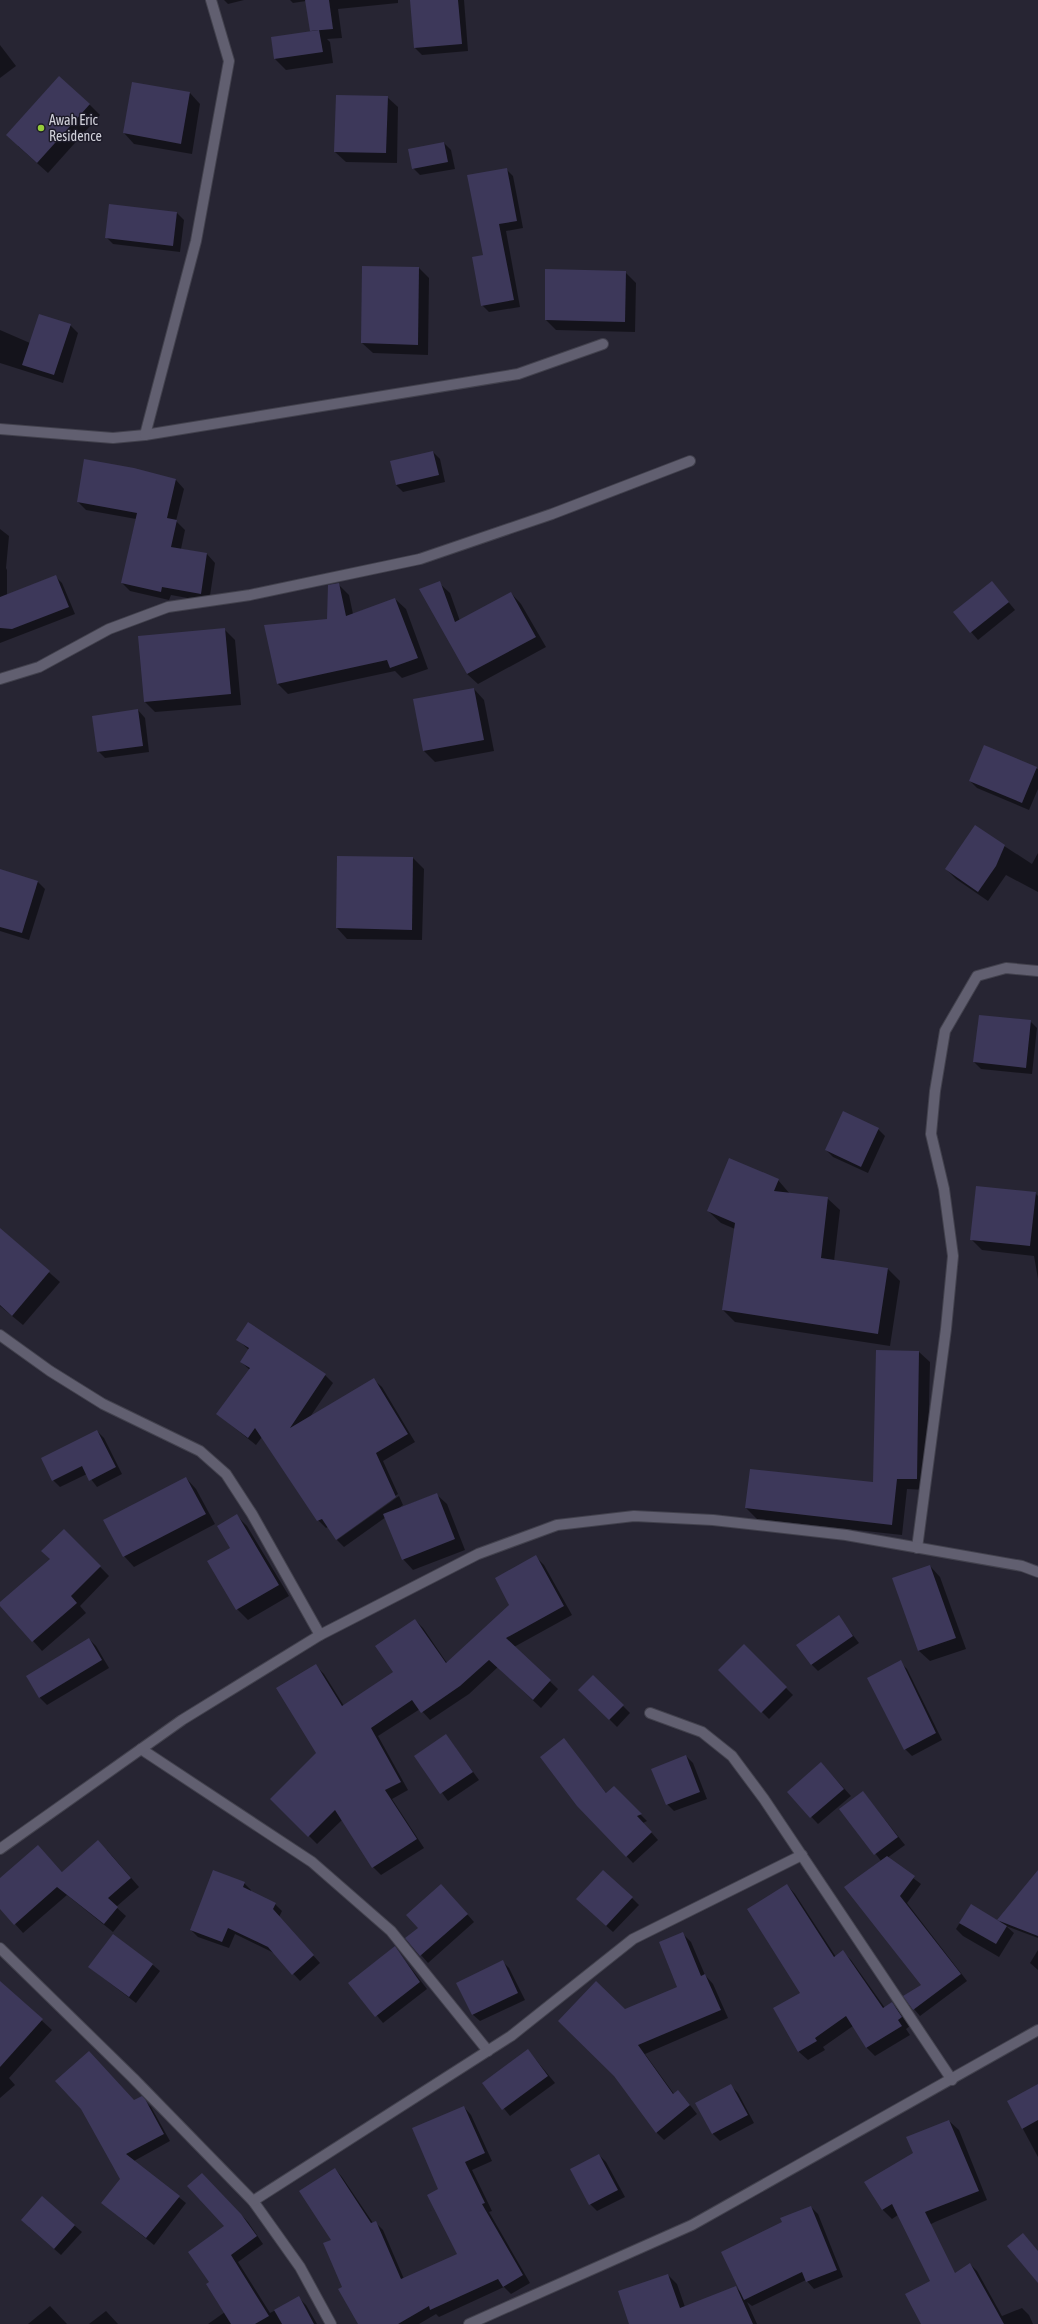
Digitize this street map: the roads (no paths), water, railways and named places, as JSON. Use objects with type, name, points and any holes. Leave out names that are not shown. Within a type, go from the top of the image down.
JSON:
[{"type":"street","points":[[145,435],[196,241],[229,61],[211,0]]},
{"type":"street","points":[[0,429],[113,438],[145,435],[518,374],[603,344]]},
{"type":"street","points":[[0,680],[39,667],[109,629],[168,607],[250,595],[420,559],[552,514],[690,460]]},
{"type":"street","points":[[917,1548],[946,1329],[953,1256],[944,1189],[932,1134],[935,1091],[945,1031],[977,976],[1006,968],[1038,971]]},
{"type":"street","points":[[0,1335],[50,1371],[103,1404],[200,1451],[226,1474],[252,1514],[320,1635]]},
{"type":"street","points":[[0,1849],[182,1720],[320,1635],[478,1554],[557,1525],[634,1516],[713,1520],[846,1534],[1022,1566],[1038,1572]]},
{"type":"street","points":[[650,1713],[702,1732],[732,1756],[802,1855],[952,2080]]},
{"type":"street","points":[[140,1749],[312,1862],[391,1931],[488,2051]]},
{"type":"street","points":[[253,2201],[488,2051],[543,2012],[598,1964],[632,1938],[802,1855]]},
{"type":"street","points":[[0,1948],[133,2078],[253,2201],[300,2267],[331,2324]]},
{"type":"street","points":[[469,2324],[692,2225],[952,2080],[1038,2030]]},
{"type":"place","name":"Awah Eric Residence","points":[[41,128]]}]
